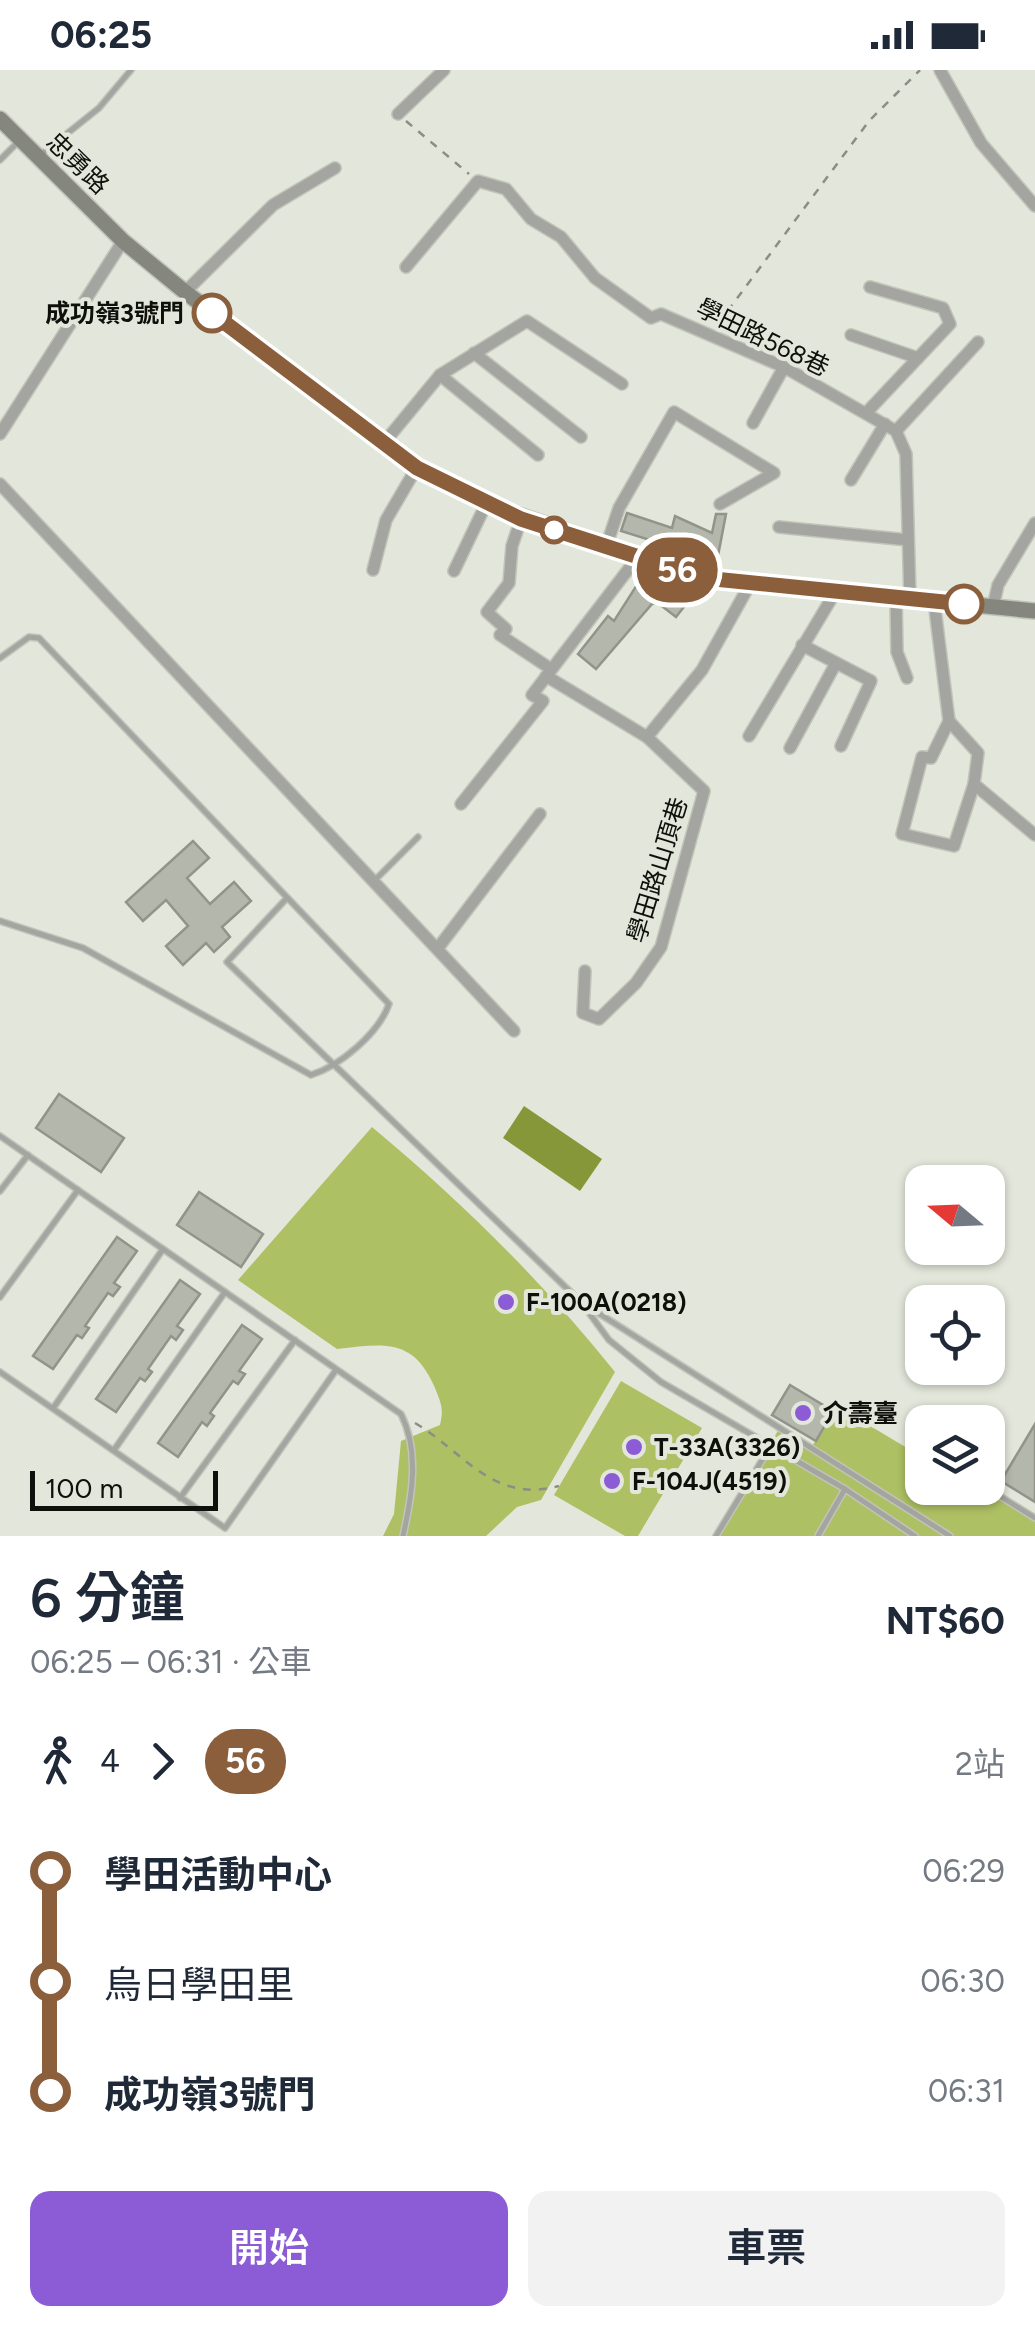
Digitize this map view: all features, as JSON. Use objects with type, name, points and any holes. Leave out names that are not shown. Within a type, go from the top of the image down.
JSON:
[{"type":"main road","name":"忠勇路","points":[[0,120],[122,241],[186,292],[383,444],[417,468],[486,504],[704,578],[1035,611]]},
{"type":"street","points":[[398,114],[444,70]]},
{"type":"street","points":[[940,70],[981,143],[1035,206]]},
{"type":"street","points":[[186,292],[274,205],[334,168]]},
{"type":"street","points":[[406,267],[478,181]]},
{"type":"street","name":"學田路568巷","points":[[478,181],[506,189],[531,219],[561,237],[595,278],[651,318],[661,314],[784,367],[890,427]]},
{"type":"street","points":[[0,434],[122,241]]},
{"type":"street","points":[[868,412],[950,324],[943,308],[870,287]]},
{"type":"street","points":[[383,444],[440,375],[527,322],[622,384]]},
{"type":"street","points":[[851,335],[918,358]]},
{"type":"street","points":[[851,480],[890,427],[978,342]]},
{"type":"street","points":[[474,352],[581,437]]},
{"type":"street","points":[[753,423],[784,367]]},
{"type":"street","points":[[440,375],[538,455]]},
{"type":"street","points":[[606,547],[620,508],[674,412],[774,473],[720,504]]},
{"type":"street","points":[[890,427],[906,454],[908,540],[897,652],[907,678]]},
{"type":"street","points":[[372,570],[386,520],[417,468]]},
{"type":"street","points":[[0,484],[514,1031]]},
{"type":"street","points":[[454,571],[486,504]]},
{"type":"street","name":"學田路山頂巷","points":[[521,519],[512,546],[509,583],[487,612],[506,629],[500,636],[647,737],[703,786],[704,796],[657,954],[636,983],[599,1019],[587,1018],[580,1002],[585,970]]},
{"type":"street","points":[[992,607],[998,585],[1035,523]]},
{"type":"street","points":[[780,527],[908,540]]},
{"type":"street","points":[[461,804],[543,701],[532,695],[637,558]]},
{"type":"street","points":[[647,737],[702,670],[750,584]]},
{"type":"street","points":[[749,736],[836,592]]},
{"type":"street","points":[[934,602],[948,721],[931,758],[922,757],[902,834],[954,846],[974,784],[978,753],[948,721]]},
{"type":"street","points":[[802,645],[871,681],[841,746]]},
{"type":"street","points":[[790,748],[836,663]]},
{"type":"street","points":[[974,784],[1035,835]]},
{"type":"street","points":[[438,948],[540,814]]},
{"type":"lane","points":[[37,158],[99,108],[130,70]]},
{"type":"lane","points":[[0,160],[18,140]]},
{"type":"lane","points":[[0,658],[29,637],[39,638],[389,1004],[384,1016],[333,1069],[312,1075],[83,948],[0,921]]},
{"type":"lane","points":[[374,881],[418,837]]},
{"type":"lane","points":[[287,898],[227,962],[333,1069],[581,1302],[950,1536]]},
{"type":"lane","points":[[0,1136],[401,1414],[410,1432],[414,1470],[403,1536]]},
{"type":"lane","points":[[0,1192],[28,1155]]},
{"type":"lane","points":[[0,1297],[78,1190]]},
{"type":"lane","points":[[54,1408],[164,1249]]},
{"type":"lane","points":[[114,1450],[225,1292]]},
{"type":"lane","points":[[581,1302],[608,1340],[661,1382],[845,1489],[916,1536]]},
{"type":"lane","points":[[180,1498],[294,1340]]},
{"type":"lane","points":[[0,1372],[225,1528],[336,1370]]},
{"type":"lane","points":[[716,1536],[770,1447]]},
{"type":"lane","points":[[818,1536],[845,1489]]},
{"type":"lane","points":[[1005,1499],[1035,1518]]},
{"type":"path","points":[[709,337],[868,121],[920,70]]},
{"type":"path","points":[[398,114],[478,181]]},
{"type":"path","points":[[401,1414],[434,1434],[474,1472],[536,1492],[559,1486]]},
{"type":"shaded area","points":[[524,1106],[602,1159],[580,1191],[503,1138]]},
{"type":"shaded area","points":[[372,1127],[500,1244],[615,1372],[541,1500],[517,1507],[486,1536],[383,1536],[394,1514],[401,1441],[440,1425],[440,1402],[426,1371],[407,1352],[395,1348],[337,1349],[238,1280]]},
{"type":"shaded area","points":[[621,1381],[702,1428],[638,1536],[625,1536],[554,1495]]},
{"type":"shaded area","points":[[837,1406],[905,1447],[905,1505],[1005,1505],[1005,1500],[1035,1518],[1035,1536],[716,1536],[779,1429],[811,1448]]},
{"type":"building","points":[[627,513],[672,528],[675,516],[712,533],[716,514],[726,514],[717,561],[621,531]]},
{"type":"building","points":[[664,576],[683,590],[687,584],[698,589],[676,617],[658,603],[652,604],[596,669],[578,654],[608,616],[614,621],[642,577],[656,588]]},
{"type":"building","points":[[193,841],[209,858],[187,878],[210,904],[234,882],[251,901],[222,927],[230,937],[214,952],[206,943],[183,965],[166,946],[188,926],[166,900],[143,921],[126,902]]},
{"type":"building","points":[[59,1094],[124,1138],[101,1172],[36,1128]]},
{"type":"building","points":[[199,1192],[263,1234],[241,1267],[177,1225]]},
{"type":"building","points":[[117,1237],[137,1251],[114,1283],[120,1287],[113,1296],[108,1293],[85,1326],[89,1328],[82,1338],[77,1335],[53,1369],[33,1356]]},
{"type":"building","points":[[180,1280],[200,1294],[177,1326],[183,1330],[176,1340],[171,1336],[148,1369],[152,1372],[145,1381],[140,1378],[116,1412],[96,1399]]},
{"type":"building","points":[[242,1325],[262,1339],[239,1371],[245,1374],[238,1384],[233,1381],[210,1413],[214,1416],[207,1426],[202,1422],[178,1457],[158,1443]]},
{"type":"building","name":"介壽臺","points":[[790,1385],[833,1411],[816,1441],[772,1415]]},
{"type":"building","points":[[1035,1424],[1035,1502],[1005,1483],[1005,1474]]},
{"type":"bus line","name":"56","points":[[212,313],[417,468],[521,519],[704,578],[964,604]]},
{"type":"place","name":"成功嶺3號門","points":[[212,313]]},
{"type":"place","name":"F-100A(0218)","points":[[506,1302]]},
{"type":"place","name":"介壽臺","points":[[803,1413]]},
{"type":"place","name":"T-33A(3326)","points":[[634,1447]]},
{"type":"place","name":"F-104J(4519)","points":[[612,1481]]}]
